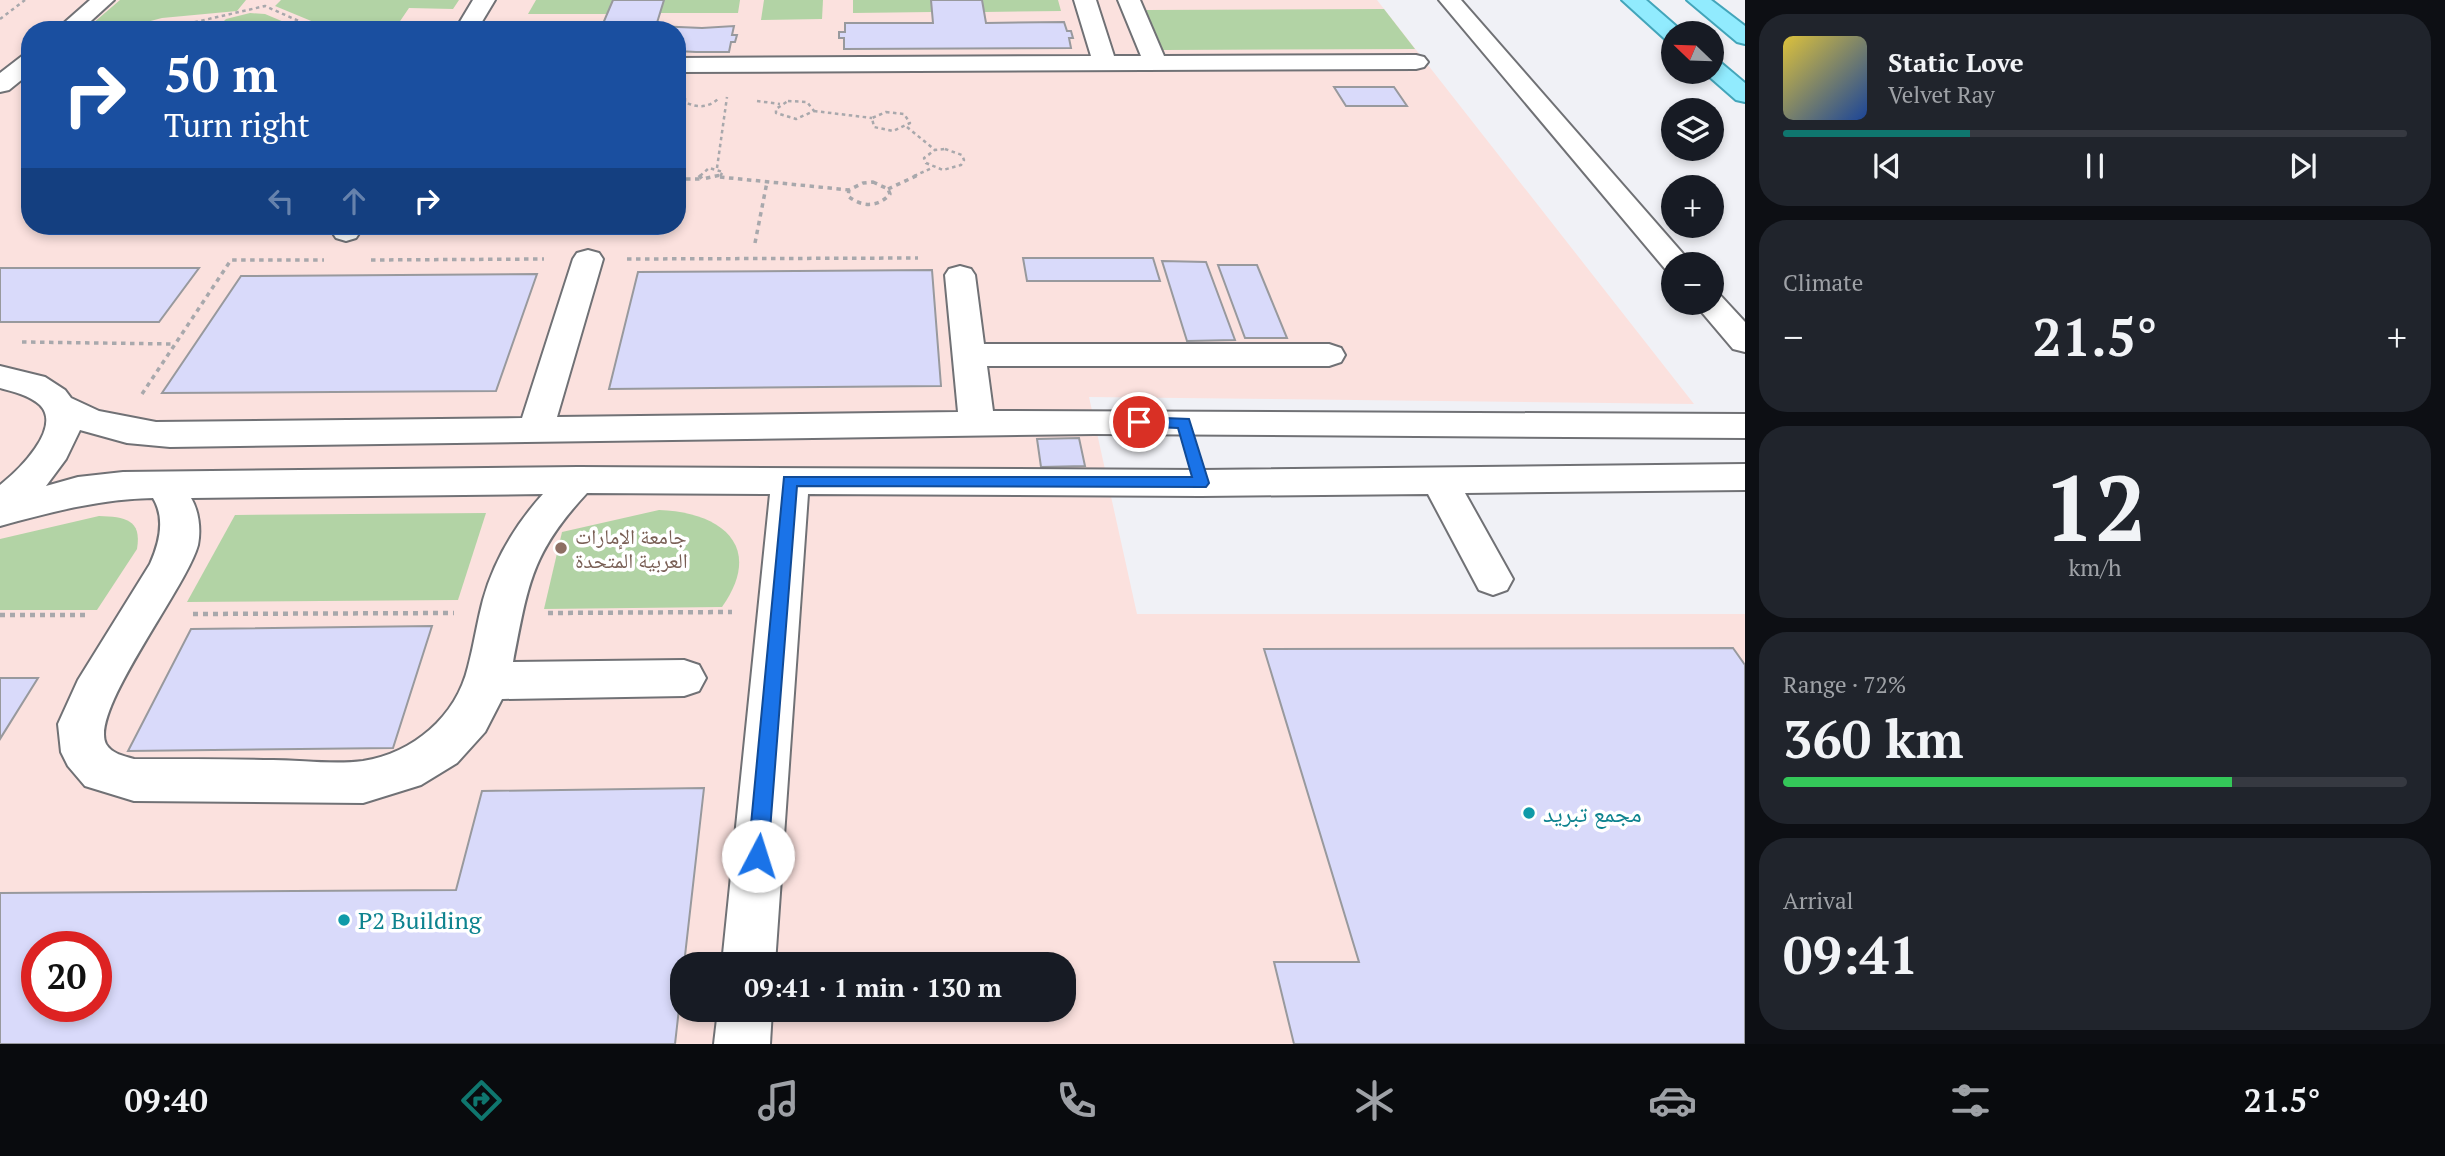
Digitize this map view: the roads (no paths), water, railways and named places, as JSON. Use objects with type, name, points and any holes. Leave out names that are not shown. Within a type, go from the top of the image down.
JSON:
[{"type":"main road","points":[[1633,0],[1661,24]]},
{"type":"main road","points":[[1698,0],[1745,37]]},
{"type":"main road","points":[[1724,77],[1745,95]]},
{"type":"lane","points":[[78,21],[103,0]]},
{"type":"lane","points":[[472,21],[484,0]]},
{"type":"lane","points":[[1085,0],[1105,63]]},
{"type":"lane","points":[[1129,0],[1154,63]]},
{"type":"lane","points":[[1450,0],[1667,252]]},
{"type":"lane","points":[[686,65],[1416,62]]},
{"type":"lane","points":[[0,85],[21,68]]},
{"type":"lane","points":[[536,429],[587,259]]},
{"type":"lane","points":[[960,275],[977,424]]},
{"type":"lane","points":[[1721,315],[1745,342]]},
{"type":"lane","points":[[970,355],[1329,355]]},
{"type":"lane","points":[[0,377],[27,381],[48,391],[61,407],[96,424],[118,430],[170,435],[977,424],[1745,426]]},
{"type":"lane","points":[[0,505],[22,489],[50,458],[63,431],[61,407]]},
{"type":"lane","points":[[1184,423],[1201,483]]},
{"type":"lane","points":[[0,512],[78,491],[124,485],[578,480],[1201,483],[1745,477]]},
{"type":"lane","points":[[164,485],[175,502],[180,522],[178,545],[94,693],[81,724],[84,751],[102,771],[134,780],[362,782],[405,771],[444,748],[472,718],[486,681],[504,599],[515,566],[532,534],[553,505],[578,480]]},
{"type":"lane","points":[[1439,480],[1493,579]]},
{"type":"lane","points":[[750,952],[790,481]]},
{"type":"lane","points":[[486,681],[684,678]]},
{"type":"lane","points":[[742,1044],[744,1022]]},
{"type":"place","name":"جامعة الإمارات العربية المتحدة","points":[[561,548]]},
{"type":"place","name":"مجمع تبريد","points":[[1529,813]]},
{"type":"place","name":"P2 Building","points":[[344,920]]}]
